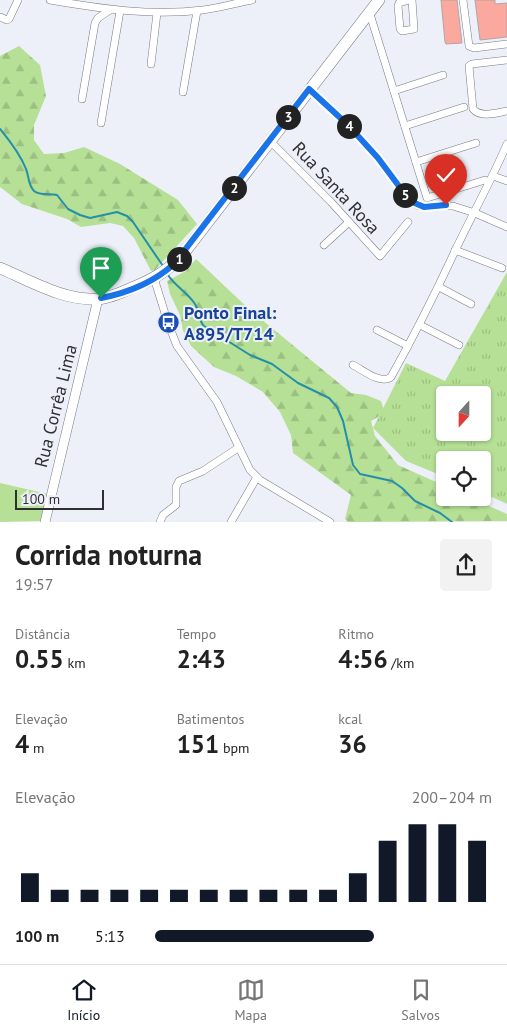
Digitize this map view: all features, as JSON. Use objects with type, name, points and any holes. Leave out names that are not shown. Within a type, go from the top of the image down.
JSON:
[{"type":"main road","points":[[0,268],[63,294],[85,299],[112,296],[157,277],[172,266],[190,246],[379,0]]},
{"type":"street","points":[[0,17],[9,19],[18,0]]},
{"type":"street","points":[[50,0],[110,10],[157,12],[197,10],[252,0]]},
{"type":"street","points":[[463,0],[469,46],[474,48],[507,44]]},
{"type":"street","points":[[82,99],[94,23],[110,10]]},
{"type":"street","points":[[183,92],[197,10]]},
{"type":"street","points":[[101,123],[120,11]]},
{"type":"street","points":[[369,11],[427,198],[485,180]]},
{"type":"street","points":[[151,64],[157,12]]},
{"type":"street","points":[[507,60],[472,64],[469,66],[473,109],[481,115],[507,111]]},
{"type":"street","points":[[394,91],[443,75]]},
{"type":"street","points":[[309,89],[378,158],[410,201],[419,206],[446,205],[475,212],[507,227]]},
{"type":"street","points":[[405,126],[464,107]]},
{"type":"street","name":"Rua Santa Rosa","points":[[270,141],[331,202],[380,256],[408,222]]},
{"type":"street","points":[[416,162],[476,143]]},
{"type":"street","points":[[353,365],[379,379],[388,380],[420,325],[507,144]]},
{"type":"street","points":[[493,176],[507,181]]},
{"type":"street","points":[[324,245],[349,222]]},
{"type":"street","points":[[455,250],[502,268]]},
{"type":"street","points":[[157,277],[168,323],[177,346],[217,402],[246,464],[257,477],[330,522]]},
{"type":"street","points":[[439,287],[471,304]]},
{"type":"street","name":"Rua Corrêa Lima","points":[[45,522],[98,298]]},
{"type":"street","points":[[420,325],[459,345]]},
{"type":"street","points":[[377,330],[408,346]]},
{"type":"street","points":[[160,522],[163,515],[176,505],[176,487],[179,482],[203,471],[238,448]]},
{"type":"street","points":[[231,522],[257,477]]},
{"type":"green space","points":[[19,46],[40,65],[46,96],[34,125],[34,140],[44,154],[64,153],[84,147],[120,164],[178,200],[197,224],[155,270],[151,271],[134,238],[123,226],[110,223],[81,227],[67,219],[22,204],[0,187],[0,56]]},
{"type":"green space","points":[[196,259],[250,310],[351,393],[366,395],[381,401],[384,410],[371,421],[375,436],[398,465],[436,482],[436,506],[489,506],[507,514],[507,521],[348,522],[345,519],[351,495],[293,453],[291,435],[280,412],[263,392],[236,376],[214,367],[191,346],[183,331],[180,315],[170,294],[167,281],[186,271]]},
{"type":"green space","points":[[507,272],[507,504],[491,497],[491,451],[436,451],[436,473],[406,461],[373,428],[406,363],[445,381]]},
{"type":"green space","points":[[0,483],[48,494],[41,521],[0,522]]},
{"type":"building","points":[[441,0],[457,0],[462,43],[446,44],[445,42]]},
{"type":"building","points":[[475,0],[495,0],[495,4],[507,3],[507,37],[480,40]]},
{"type":"waterway","points":[[0,129],[21,158],[34,191],[57,195],[68,209],[90,218],[117,212],[127,216],[163,266]]},
{"type":"waterway","points":[[168,275],[195,304],[204,326],[250,355],[272,364],[298,383],[329,398],[337,407],[343,421],[353,465],[360,474],[392,481],[415,501],[440,513],[452,522]]},
{"type":"place","name":"Ponto Final: A895/T714","points":[[168,323]]},
{"type":"route","points":[[101,298],[112,296],[154,278],[174,264],[309,89],[348,125],[378,158],[406,198],[414,204],[424,207],[446,205]]}]
